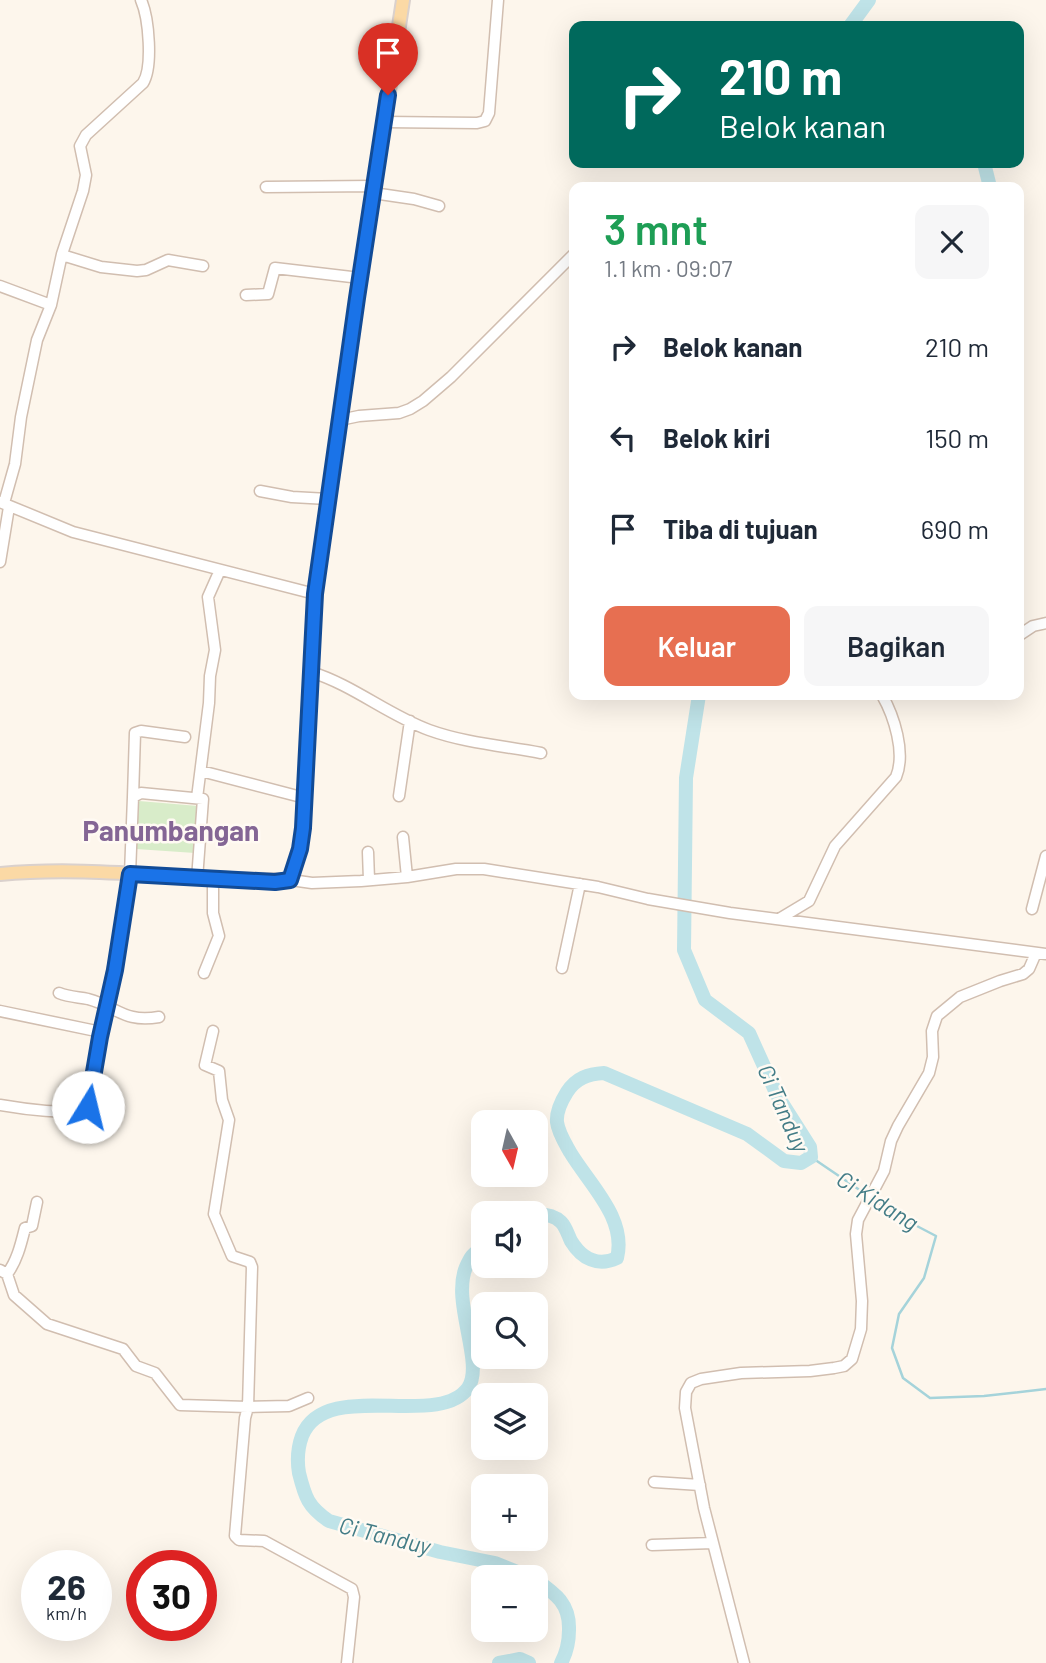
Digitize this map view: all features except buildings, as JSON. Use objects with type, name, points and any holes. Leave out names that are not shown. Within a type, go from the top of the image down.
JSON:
[{"type":"main road","points":[[0,874],[36,872],[130,874],[256,882],[290,880],[300,849],[305,798],[315,594],[403,0]]},
{"type":"street","points":[[0,562],[4,504],[15,464],[31,363],[51,305],[62,255],[86,174],[80,152],[82,140],[143,83],[148,74],[146,19],[141,0]]},
{"type":"street","points":[[384,122],[485,121],[488,113],[498,0]]},
{"type":"street","points":[[266,187],[374,190],[439,206]]},
{"type":"street","points":[[62,255],[101,267],[137,271],[168,260],[202,265]]},
{"type":"street","points":[[340,420],[399,413],[423,401],[451,377],[468,357],[569,259]]},
{"type":"street","points":[[246,295],[268,294],[273,271],[278,268],[360,278]]},
{"type":"street","points":[[0,286],[51,305]]},
{"type":"street","points":[[260,491],[292,497],[328,499]]},
{"type":"street","points":[[4,504],[73,532],[315,594]]},
{"type":"street","points":[[197,798],[215,650],[208,597],[220,570]]},
{"type":"street","points":[[1024,632],[1046,623]]},
{"type":"street","points":[[311,672],[341,684],[428,730],[459,739],[541,753]]},
{"type":"street","points":[[779,919],[808,901],[835,846],[896,777],[899,766],[896,725],[884,700]]},
{"type":"street","points":[[399,796],[410,721]]},
{"type":"street","points":[[0,1105],[20,1109],[87,1109],[130,874],[135,733],[185,737]]},
{"type":"street","points":[[201,771],[305,798]]},
{"type":"street","points":[[133,797],[141,793],[203,799],[197,879]]},
{"type":"street","points":[[403,837],[407,877]]},
{"type":"street","points":[[368,852],[369,880]]},
{"type":"street","points":[[1032,909],[1046,856]]},
{"type":"street","points":[[290,880],[312,883],[369,880],[471,868],[580,884],[730,913],[1041,953],[1023,974],[960,998],[937,1016],[932,1031],[931,1067],[891,1141],[886,1166],[861,1212],[856,1234],[862,1301],[860,1329],[852,1359],[844,1366],[825,1369],[701,1378],[691,1383],[687,1392],[685,1408],[700,1485],[744,1663]]},
{"type":"street","points":[[204,973],[219,936],[213,913],[213,879]]},
{"type":"street","points":[[562,968],[580,884]]},
{"type":"street","points":[[60,993],[90,1000],[131,1018],[141,1020],[159,1017]]},
{"type":"street","points":[[0,1011],[101,1032]]},
{"type":"street","points":[[213,1031],[205,1065],[220,1072],[222,1100],[229,1120],[215,1219],[232,1256],[250,1262],[252,1267],[248,1407],[235,1536],[239,1540],[264,1541],[352,1589],[354,1597],[348,1663]]},
{"type":"street","points":[[37,1202],[32,1226],[25,1227],[20,1248],[4,1272],[14,1295],[47,1324],[123,1349],[135,1365],[155,1373],[180,1405],[289,1406],[307,1398]]},
{"type":"street","points":[[654,1482],[700,1485]]},
{"type":"street","points":[[652,1545],[713,1543]]},
{"type":"green space","points":[[139,801],[198,806],[195,853],[136,849]]},
{"type":"waterway","name":"Ci Tanduy","points":[[854,21],[869,0]]},
{"type":"waterway","name":"Ci Tanduy","points":[[985,168],[989,182]]},
{"type":"waterway","name":"Ci Tanduy","points":[[548,1215],[561,1222],[575,1247],[585,1257],[603,1262],[617,1258],[619,1243],[612,1215],[570,1152],[557,1122],[557,1114],[565,1095],[578,1080],[593,1074],[604,1073],[747,1134],[784,1161],[801,1163],[811,1157],[810,1147],[777,1095],[749,1033],[705,1000],[684,950],[686,778],[698,700]]},
{"type":"waterway","name":"Ci Kidang","points":[[811,1157],[867,1195]]},
{"type":"waterway","name":"Ci Kidang","points":[[873,1199],[892,1213],[936,1236],[924,1278],[899,1314],[892,1348],[903,1378],[930,1398],[984,1396],[1046,1389]]},
{"type":"waterway","name":"Ci Tanduy","points":[[471,1257],[462,1281],[462,1297],[473,1364],[468,1388],[453,1400],[433,1405],[357,1406],[333,1410],[315,1419],[302,1436],[298,1464],[308,1501],[329,1521],[440,1552],[500,1565]]},
{"type":"waterway","name":"Ci Tanduy","points":[[548,1589],[564,1606],[569,1621],[569,1639],[561,1663]]},
{"type":"waterway","name":"Ci Tanduy","points":[[499,1663],[520,1659],[529,1663]]},
{"type":"district","name":"Panumbangan","points":[[171,830]]},
{"type":"route","points":[[88,1107],[115,970],[130,874],[275,882],[290,880],[296,868],[303,828],[315,594],[388,95]]}]
